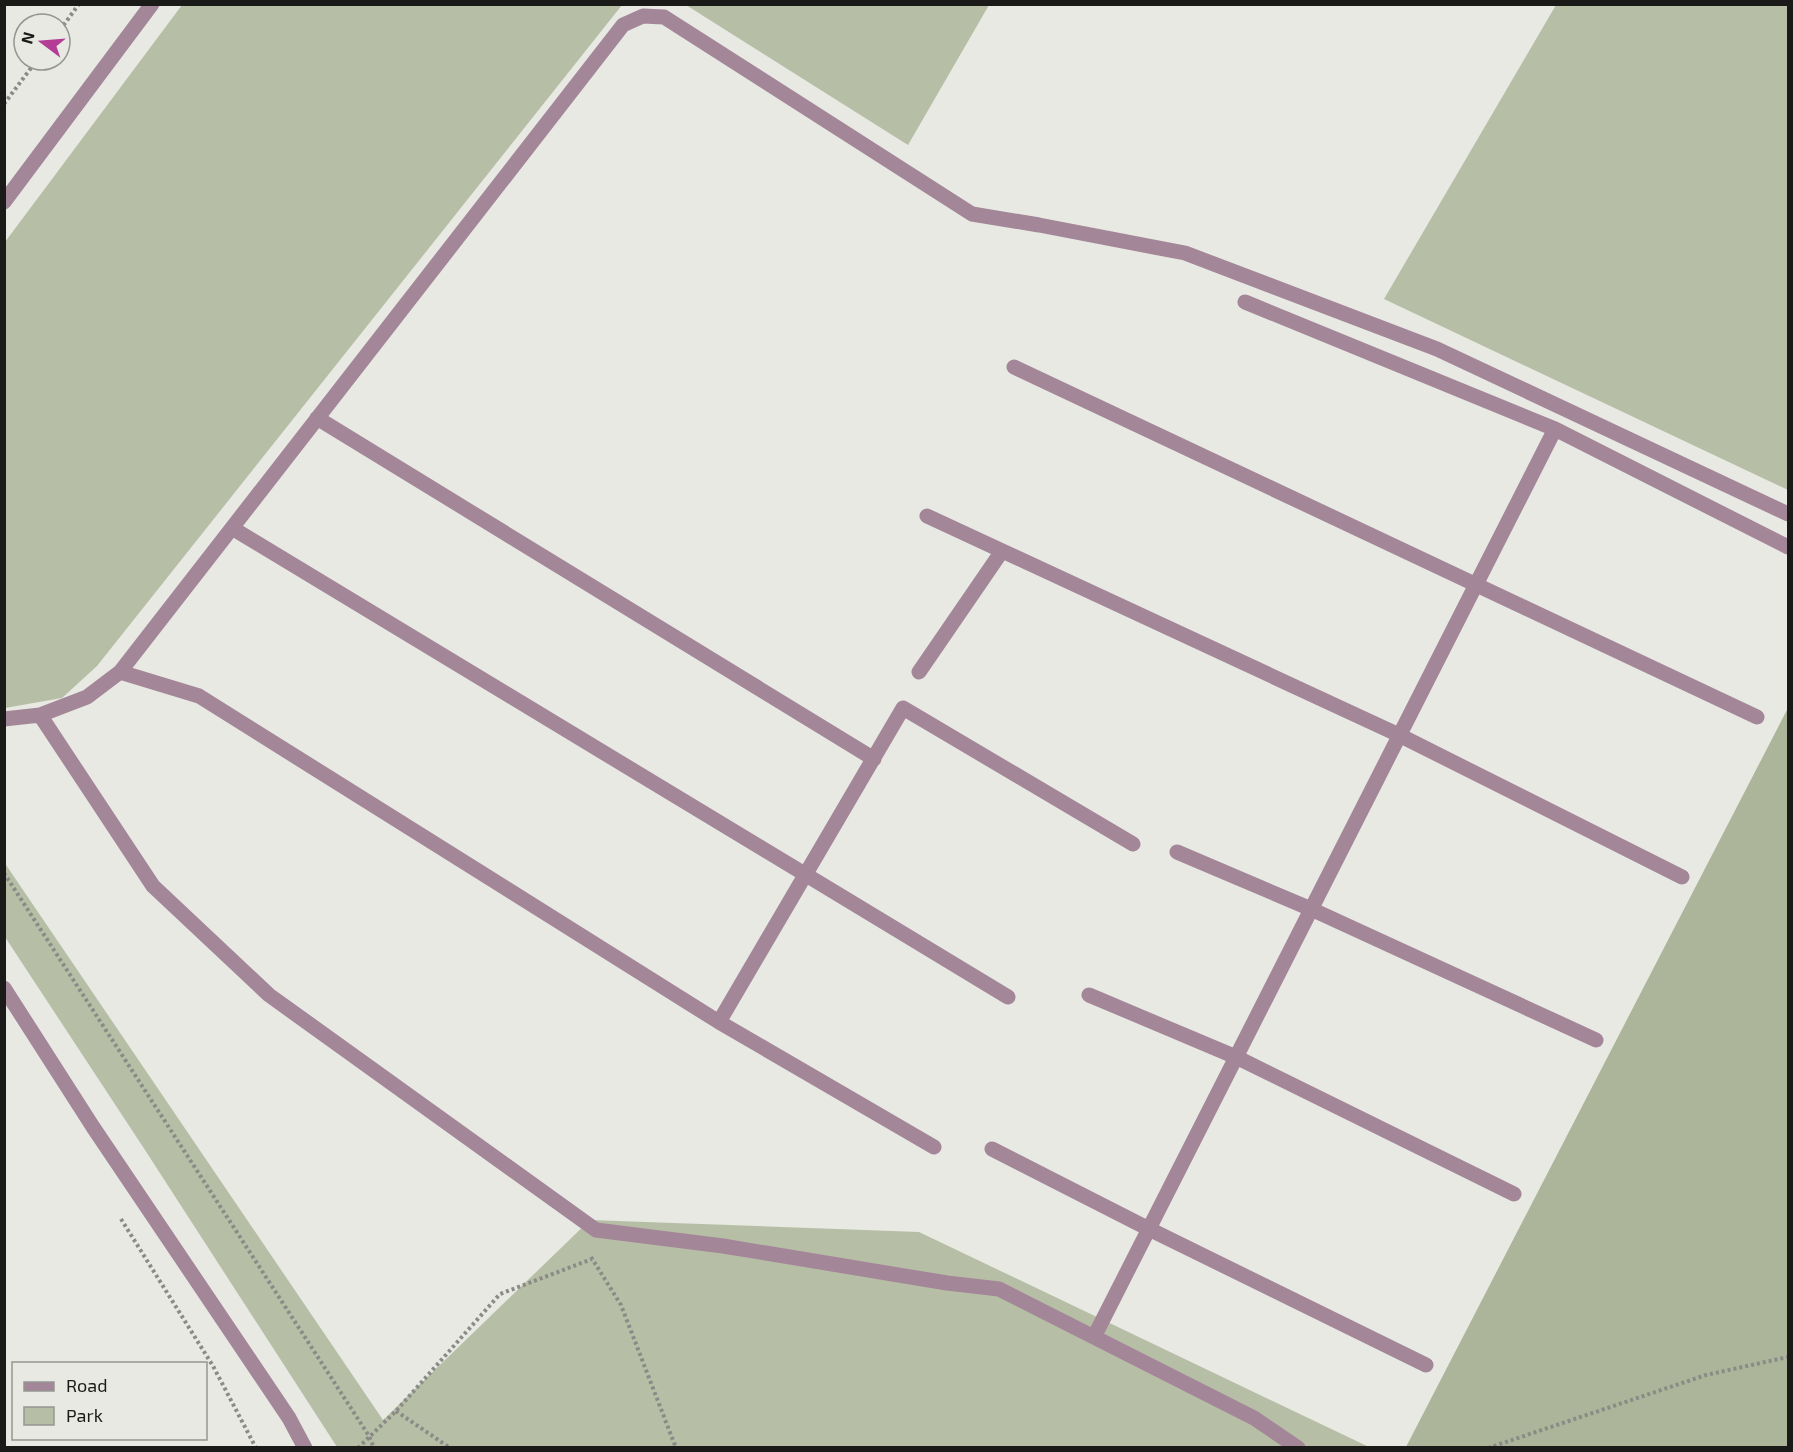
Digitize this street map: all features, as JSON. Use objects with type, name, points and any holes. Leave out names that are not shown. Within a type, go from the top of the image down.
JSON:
[{"type":"street","points":[[4,202],[152,4]]},
{"type":"street","points":[[4,719],[40,715],[87,697],[120,672],[623,25],[643,16],[664,17],[972,214],[1185,253],[1437,349],[1788,514]]},
{"type":"street","points":[[1245,302],[1555,429],[1788,547]]},
{"type":"street","points":[[1014,367],[1477,583],[1757,717]]},
{"type":"street","points":[[317,418],[874,759]]},
{"type":"street","points":[[1094,1337],[1555,429]]},
{"type":"street","points":[[927,516],[1399,735],[1682,877]]},
{"type":"street","points":[[232,528],[1008,998]]},
{"type":"street","points":[[919,672],[1002,551]]},
{"type":"street","points":[[120,672],[199,696],[719,1022],[934,1147]]},
{"type":"street","points":[[719,1022],[903,708],[1133,844]]},
{"type":"street","points":[[40,715],[153,886],[269,994],[596,1230],[723,1246],[947,1283],[999,1289],[1254,1418],[1298,1448]]},
{"type":"street","points":[[1177,852],[1311,909],[1596,1041]]},
{"type":"street","points":[[4,988],[93,1127],[283,1409],[305,1448]]},
{"type":"street","points":[[1089,995],[1236,1057],[1514,1194]]},
{"type":"street","points":[[992,1149],[1426,1365]]},
{"type":"path","points":[[4,104],[28,72]]},
{"type":"path","points":[[4,873],[374,1448]]},
{"type":"path","points":[[118,1214],[213,1366],[256,1448]]},
{"type":"path","points":[[586,1250],[621,1305],[676,1448]]},
{"type":"path","points":[[358,1448],[396,1411],[500,1294],[592,1259]]},
{"type":"path","points":[[1488,1448],[1706,1375],[1788,1357]]},
{"type":"path","points":[[396,1411],[450,1448]]},
{"type":"green space","points":[[182,5],[622,5],[97,666],[62,698],[5,708],[5,242]]},
{"type":"green space","points":[[686,5],[989,5],[908,145]]},
{"type":"green space","points":[[1556,5],[1788,5],[1788,490],[1384,299]]},
{"type":"green space","points":[[1788,708],[1788,1447],[1406,1447]]},
{"type":"green space","points":[[4,862],[383,1420],[590,1220],[919,1232],[1369,1447],[337,1447],[5,937]]}]
